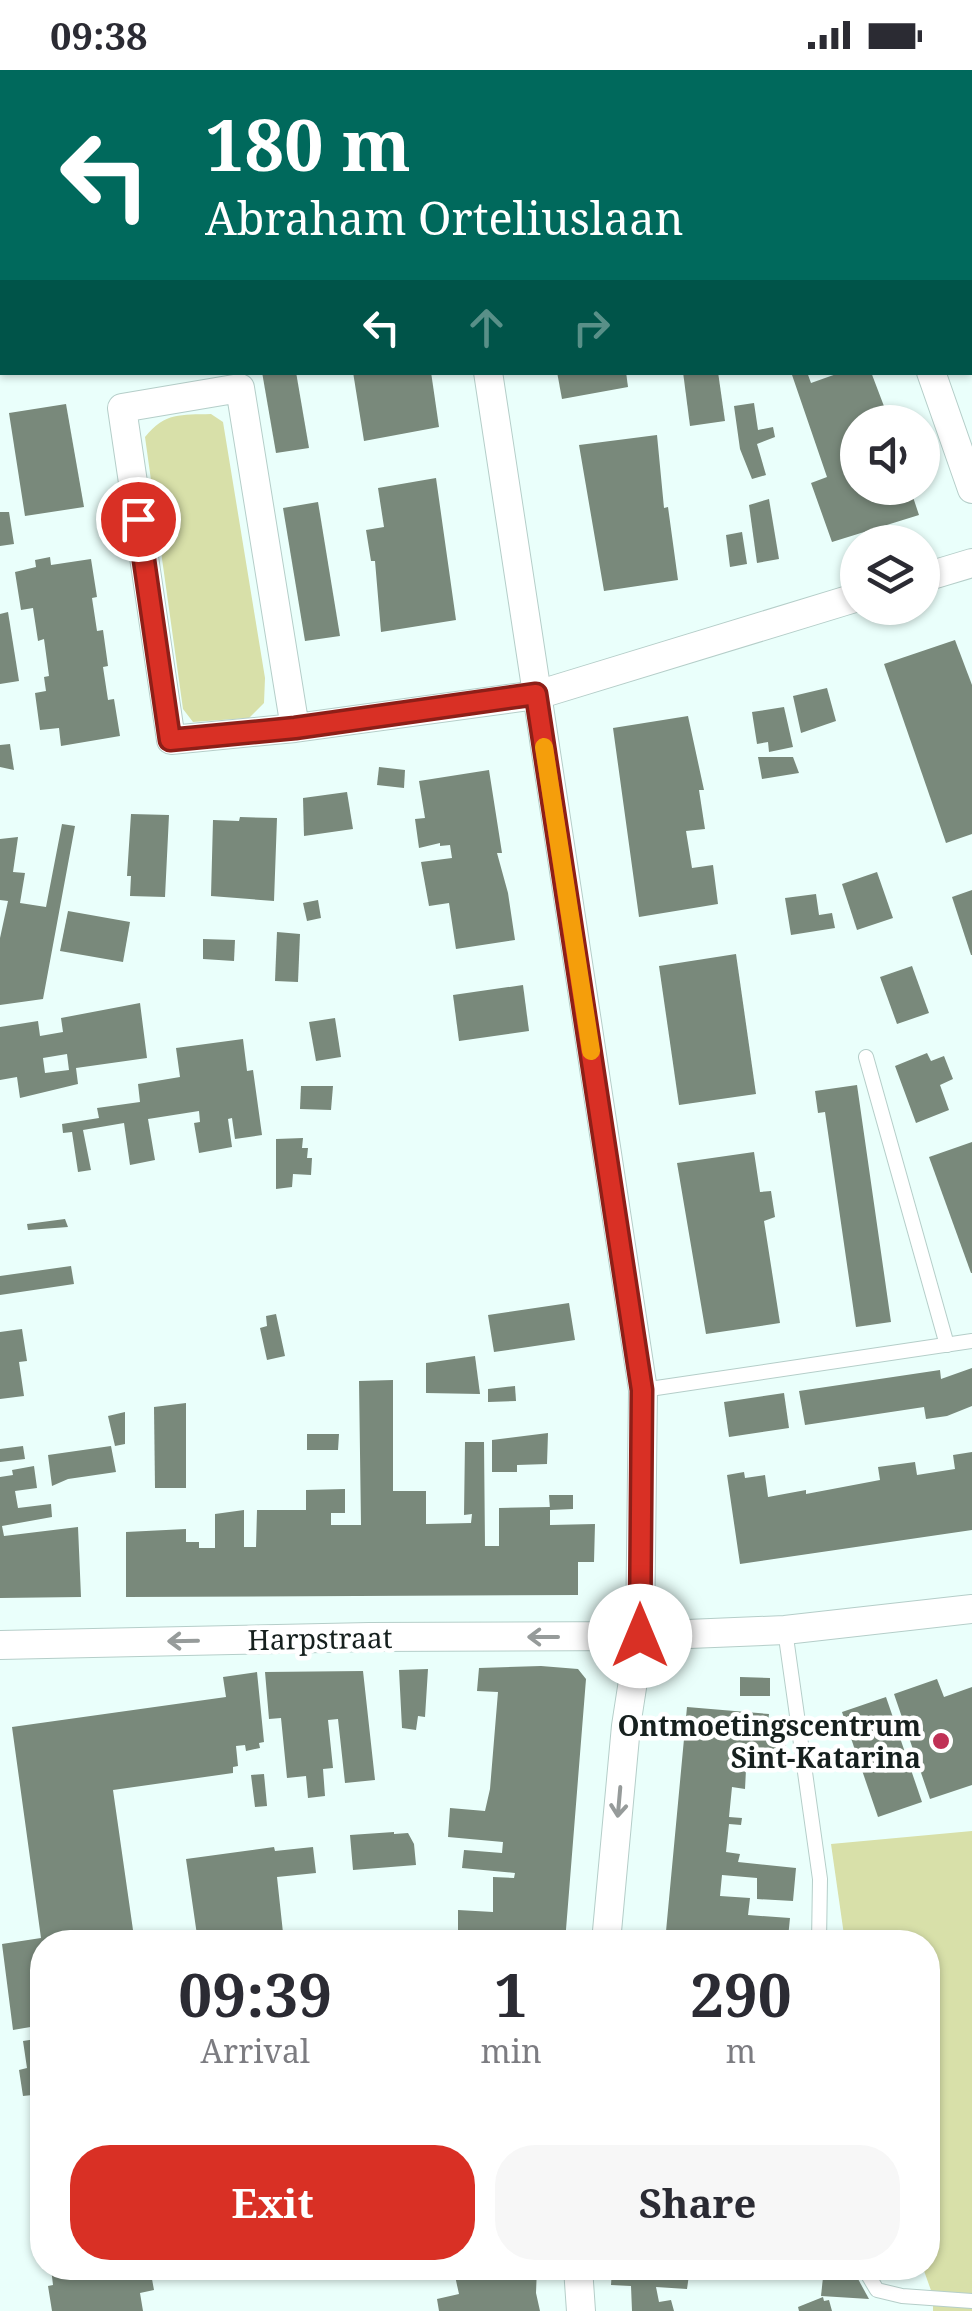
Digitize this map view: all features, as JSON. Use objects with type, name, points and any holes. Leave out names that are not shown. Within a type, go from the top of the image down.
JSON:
[{"type":"street","points":[[488,375],[642,1390],[640,1636],[626,1726],[607,1930]]},
{"type":"street","points":[[931,375],[972,489]]},
{"type":"street","points":[[295,728],[240,388],[122,408],[170,740],[295,728],[536,694],[840,602]]},
{"type":"street","points":[[940,573],[972,563]]},
{"type":"street","name":"Harpstraat","points":[[0,1645],[640,1636],[785,1630],[972,1608]]},
{"type":"street","points":[[579,2280],[580,2311]]},
{"type":"lane","points":[[866,1057],[947,1345]]},
{"type":"lane","points":[[642,1390],[972,1341]]},
{"type":"lane","points":[[785,1630],[820,1880],[819,1930]]},
{"type":"lane","points":[[871,2280],[877,2290],[902,2296],[972,2301]]},
{"type":"green space","points":[[211,414],[223,422],[265,678],[264,703],[249,718],[193,722],[183,709],[145,437],[167,419]]},
{"type":"green space","points":[[972,1831],[972,2311],[933,2311],[927,2280],[940,2280],[940,1930],[843,1930],[831,1844]]},
{"type":"building","points":[[263,375],[297,375],[309,448],[276,453]]},
{"type":"building","points":[[353,375],[431,375],[439,427],[364,441]]},
{"type":"building","points":[[558,375],[626,375],[628,387],[562,399]]},
{"type":"building","points":[[683,375],[718,375],[725,421],[690,426]]},
{"type":"building","points":[[792,375],[808,375],[811,383],[834,375],[872,375],[884,405],[840,405],[840,505],[916,505],[919,515],[887,525],[840,525],[840,540],[832,542],[811,483],[827,477]]},
{"type":"building","points":[[754,403],[758,430],[773,427],[775,437],[757,444],[766,475],[752,479],[740,449],[734,406]]},
{"type":"building","points":[[66,404],[84,507],[25,516],[9,413]]},
{"type":"building","points":[[657,435],[664,508],[668,507],[678,580],[604,591],[579,445]]},
{"type":"building","points":[[436,478],[456,620],[381,632],[375,561],[371,561],[366,530],[384,527],[378,488]]},
{"type":"building","points":[[769,499],[779,559],[757,563],[749,505]]},
{"type":"building","points":[[318,502],[340,636],[305,641],[283,508]]},
{"type":"building","points":[[0,512],[9,512],[14,544],[0,546]]},
{"type":"building","points":[[742,532],[747,564],[730,567],[726,535]]},
{"type":"building","points":[[50,557],[51,565],[91,559],[97,631],[103,630],[108,666],[103,667],[108,700],[114,699],[120,736],[61,746],[59,728],[40,730],[35,693],[46,691],[44,677],[49,676],[44,639],[38,641],[33,608],[21,610],[15,572],[36,567],[35,560]]},
{"type":"building","points":[[8,612],[19,681],[0,684],[0,614]]},
{"type":"building","points":[[955,640],[972,685],[972,834],[946,843],[884,664]]},
{"type":"building","points":[[827,688],[836,721],[801,733],[793,696]]},
{"type":"building","points":[[784,707],[793,747],[769,752],[768,742],[757,744],[752,712]]},
{"type":"building","points":[[688,716],[704,790],[699,790],[705,829],[686,831],[692,868],[713,865],[718,904],[639,917],[613,728]]},
{"type":"building","points":[[10,744],[14,770],[0,767],[0,745]]},
{"type":"building","points":[[758,757],[793,757],[799,773],[762,779]]},
{"type":"building","points":[[379,767],[405,770],[404,788],[377,785]]},
{"type":"building","points":[[489,770],[502,853],[497,853],[515,940],[456,949],[449,903],[429,906],[421,862],[452,858],[450,845],[419,848],[415,819],[425,818],[419,781]]},
{"type":"building","points":[[347,792],[353,829],[304,836],[303,798]]},
{"type":"building","points":[[131,814],[169,815],[165,897],[130,896],[131,876],[127,876]]},
{"type":"building","points":[[240,817],[277,818],[274,901],[211,896],[213,820],[239,821]]},
{"type":"building","points":[[62,824],[75,826],[43,999],[0,1005],[0,938],[8,901],[0,900],[0,839],[18,837],[13,872],[25,873],[20,903],[46,907]]},
{"type":"building","points":[[877,872],[893,918],[857,930],[842,884]]},
{"type":"building","points":[[972,890],[972,955],[971,955],[952,897]]},
{"type":"building","points":[[816,894],[819,915],[832,913],[835,928],[791,935],[785,898]]},
{"type":"building","points":[[318,900],[321,918],[307,921],[303,903]]},
{"type":"building","points":[[68,911],[130,922],[123,962],[60,951]]},
{"type":"building","points":[[277,932],[300,934],[298,982],[275,981]]},
{"type":"building","points":[[203,939],[235,940],[234,961],[203,959]]},
{"type":"building","points":[[736,954],[756,1094],[679,1105],[659,966]]},
{"type":"building","points":[[912,966],[929,1013],[897,1024],[880,977]]},
{"type":"building","points":[[523,985],[529,1031],[459,1041],[453,995]]},
{"type":"building","points":[[140,1003],[147,1058],[76,1068],[78,1084],[20,1098],[17,1077],[0,1080],[0,1027],[38,1021],[40,1036],[63,1032],[61,1018]],"holes":[[[67,1054],[69,1070],[45,1073],[43,1058]]]},
{"type":"building","points":[[335,1018],[341,1057],[316,1061],[309,1022]]},
{"type":"building","points":[[243,1039],[247,1071],[253,1070],[262,1135],[235,1139],[232,1118],[228,1119],[232,1147],[199,1153],[194,1123],[200,1122],[199,1111],[148,1119],[155,1160],[130,1165],[124,1123],[83,1130],[91,1170],[78,1172],[72,1132],[63,1133],[62,1124],[99,1118],[97,1108],[140,1102],[138,1084],[180,1077],[176,1048]]},
{"type":"building","points":[[927,1053],[931,1061],[944,1056],[953,1079],[940,1085],[949,1110],[916,1123],[895,1066]]},
{"type":"building","points":[[857,1085],[891,1322],[856,1327],[825,1112],[818,1113],[815,1091]]},
{"type":"building","points":[[301,1086],[333,1086],[331,1110],[300,1109]]},
{"type":"building","points":[[303,1138],[302,1148],[308,1148],[307,1158],[312,1158],[311,1175],[293,1174],[292,1187],[276,1189],[276,1139]]},
{"type":"building","points":[[972,1142],[972,1273],[971,1273],[929,1157]]},
{"type":"building","points":[[754,1152],[760,1192],[771,1191],[775,1217],[764,1221],[780,1323],[706,1334],[677,1163]]},
{"type":"building","points":[[65,1219],[68,1227],[28,1230],[27,1224]]},
{"type":"building","points":[[71,1266],[74,1284],[0,1295],[0,1276]]},
{"type":"building","points":[[569,1303],[575,1340],[494,1352],[488,1315]]},
{"type":"building","points":[[276,1314],[285,1356],[267,1360],[260,1328],[267,1326],[266,1316]]},
{"type":"building","points":[[22,1329],[27,1361],[19,1362],[24,1396],[0,1399],[0,1332]]},
{"type":"building","points":[[475,1356],[480,1394],[426,1393],[426,1363]]},
{"type":"building","points":[[972,1368],[972,1406],[947,1416],[926,1419],[924,1407],[805,1425],[799,1391],[940,1370],[941,1379]]},
{"type":"building","points":[[393,1380],[393,1491],[426,1491],[426,1524],[471,1523],[472,1514],[464,1515],[465,1442],[484,1442],[485,1546],[499,1546],[499,1508],[550,1507],[550,1525],[595,1524],[594,1562],[578,1562],[578,1595],[126,1597],[126,1532],[186,1529],[186,1542],[199,1542],[199,1548],[215,1548],[215,1514],[244,1510],[244,1547],[256,1547],[257,1510],[306,1510],[306,1490],[345,1489],[345,1513],[331,1513],[331,1525],[361,1525],[359,1381]]},
{"type":"building","points":[[515,1386],[516,1401],[488,1402],[488,1389]]},
{"type":"building","points":[[784,1393],[789,1428],[729,1437],[724,1402]]},
{"type":"building","points":[[186,1403],[186,1488],[155,1488],[154,1407]]},
{"type":"building","points":[[125,1412],[125,1444],[115,1446],[108,1416]]},
{"type":"building","points":[[548,1433],[547,1464],[517,1465],[517,1472],[492,1472],[492,1440]]},
{"type":"building","points":[[307,1434],[339,1434],[338,1450],[307,1450]]},
{"type":"building","points":[[23,1446],[25,1459],[0,1462],[0,1449]]},
{"type":"building","points":[[111,1446],[116,1472],[68,1479],[52,1486],[48,1455]]},
{"type":"building","points":[[972,1452],[972,1530],[740,1564],[727,1475],[765,1475],[768,1497],[806,1490],[806,1494],[880,1480],[878,1467],[915,1462],[917,1475],[955,1469],[953,1455]]},
{"type":"building","points":[[34,1466],[37,1488],[15,1491],[18,1508],[51,1504],[52,1517],[2,1526],[4,1536],[78,1527],[81,1597],[0,1598],[0,1477]]},
{"type":"building","points":[[549,1495],[573,1495],[573,1509],[550,1510]]},
{"type":"building","points":[[479,1668],[578,1669],[586,1679],[566,1930],[458,1930],[458,1910],[493,1912],[493,1877],[514,1878],[515,1873],[462,1868],[464,1850],[502,1853],[503,1842],[448,1837],[450,1808],[485,1811],[490,1789],[498,1692],[477,1691]]},
{"type":"building","points":[[428,1669],[425,1717],[418,1716],[416,1730],[402,1728],[399,1670]]},
{"type":"building","points":[[363,1671],[375,1780],[345,1783],[338,1719],[328,1720],[333,1768],[323,1769],[325,1796],[308,1798],[306,1776],[287,1778],[281,1718],[269,1719],[265,1672]]},
{"type":"building","points":[[257,1672],[264,1742],[259,1743],[260,1748],[246,1751],[245,1745],[236,1746],[238,1766],[233,1767],[233,1773],[113,1790],[133,1930],[40,1930],[12,1727],[226,1697],[223,1677]]},
{"type":"building","points":[[740,1677],[770,1678],[770,1696],[740,1696]]},
{"type":"building","name":"Ontmoetingscentrum Sint-Katarina","points":[[937,1679],[944,1697],[972,1687],[972,1785],[930,1799],[894,1694]]},
{"type":"building","points":[[886,1697],[922,1802],[878,1817],[842,1712]]},
{"type":"building","points":[[687,1707],[769,1714],[767,1732],[787,1734],[785,1753],[747,1750],[745,1789],[732,1787],[729,1817],[742,1818],[741,1825],[729,1824],[726,1852],[740,1854],[738,1862],[796,1868],[793,1901],[757,1899],[757,1878],[722,1875],[720,1896],[750,1898],[748,1915],[790,1918],[789,1930],[666,1930]]},
{"type":"building","points":[[264,1774],[267,1806],[255,1807],[251,1775]]},
{"type":"building","points":[[408,1833],[414,1844],[416,1865],[353,1870],[350,1835]]},
{"type":"building","points":[[274,1847],[275,1851],[313,1847],[316,1873],[277,1877],[283,1930],[196,1930],[186,1859]]},
{"type":"building","points":[[30,1940],[30,2027],[13,2030],[2,1944]]},
{"type":"building","points":[[30,2040],[30,2095],[23,2096],[19,2070],[27,2068],[23,2041]]},
{"type":"building","points":[[52,2280],[152,2280],[154,2290],[140,2293],[143,2311],[52,2311],[48,2286],[53,2285]]},
{"type":"building","points":[[456,2280],[537,2280],[540,2311],[439,2311],[437,2299],[459,2294]]},
{"type":"building","points":[[611,2280],[688,2280],[687,2289],[656,2287],[659,2302],[671,2300],[674,2311],[632,2311],[631,2286],[611,2285]]},
{"type":"building","points":[[823,2280],[859,2280],[869,2299],[821,2296]]},
{"type":"building","points":[[823,2297],[824,2301],[829,2300],[832,2311],[799,2311],[798,2307]]},
{"type":"slow traffic","points":[[544,747],[591,1051]]},
{"type":"place","name":"Ontmoetingscentrum Sint-Katarina","points":[[941,1741]]},
{"type":"route","points":[[138,519],[170,740],[295,728],[536,694],[642,1390],[640,1636]]}]
